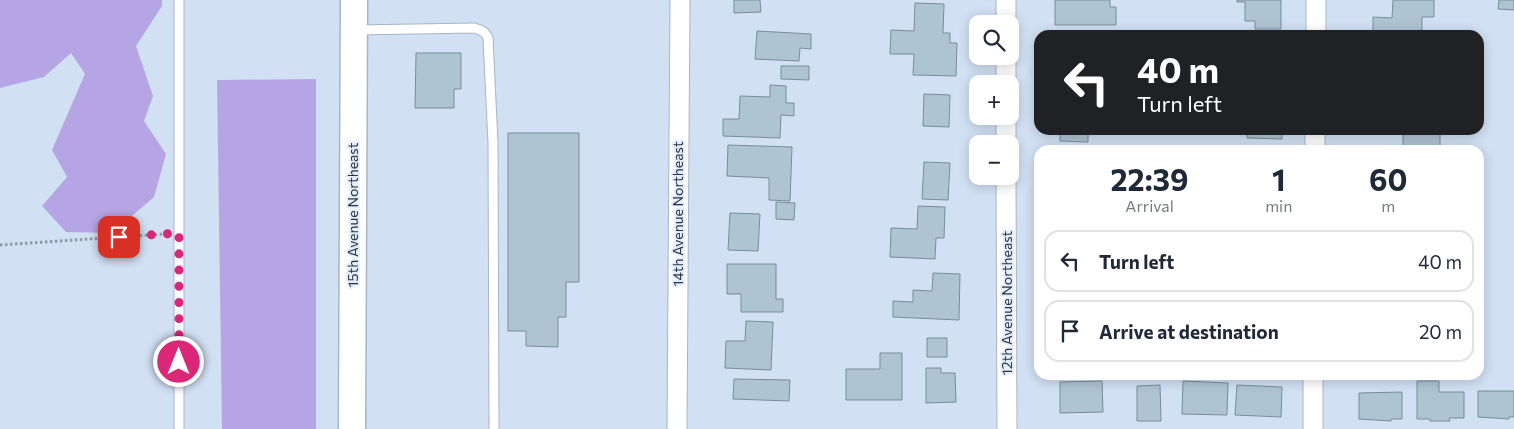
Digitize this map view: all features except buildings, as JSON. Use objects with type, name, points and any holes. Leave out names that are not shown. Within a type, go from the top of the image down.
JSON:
[{"type":"main road","name":"15th Avenue Northeast","points":[[352,429],[354,0]]},
{"type":"street","name":"14th Avenue Northeast","points":[[677,429],[680,0]]},
{"type":"street","points":[[1006,0],[1006,15]]},
{"type":"street","points":[[1316,0],[1316,30]]},
{"type":"street","name":"12th Avenue Northeast","points":[[1006,185],[1007,429]]},
{"type":"street","points":[[1312,429],[1313,380]]},
{"type":"lane","points":[[179,429],[180,0]]},
{"type":"lane","points":[[354,30],[474,28],[481,30],[488,38],[493,143],[494,429]]},
{"type":"path","points":[[0,245],[179,233]]},
{"type":"shaded area","points":[[0,0],[162,0],[162,6],[136,46],[153,96],[144,121],[166,154],[154,197],[112,233],[66,232],[42,206],[67,177],[52,150],[85,74],[71,53],[44,77],[0,88]]},
{"type":"shaded area","points":[[316,79],[316,429],[222,429],[217,80]]},
{"type":"route","points":[[119,237],[179,233],[179,362]]}]
